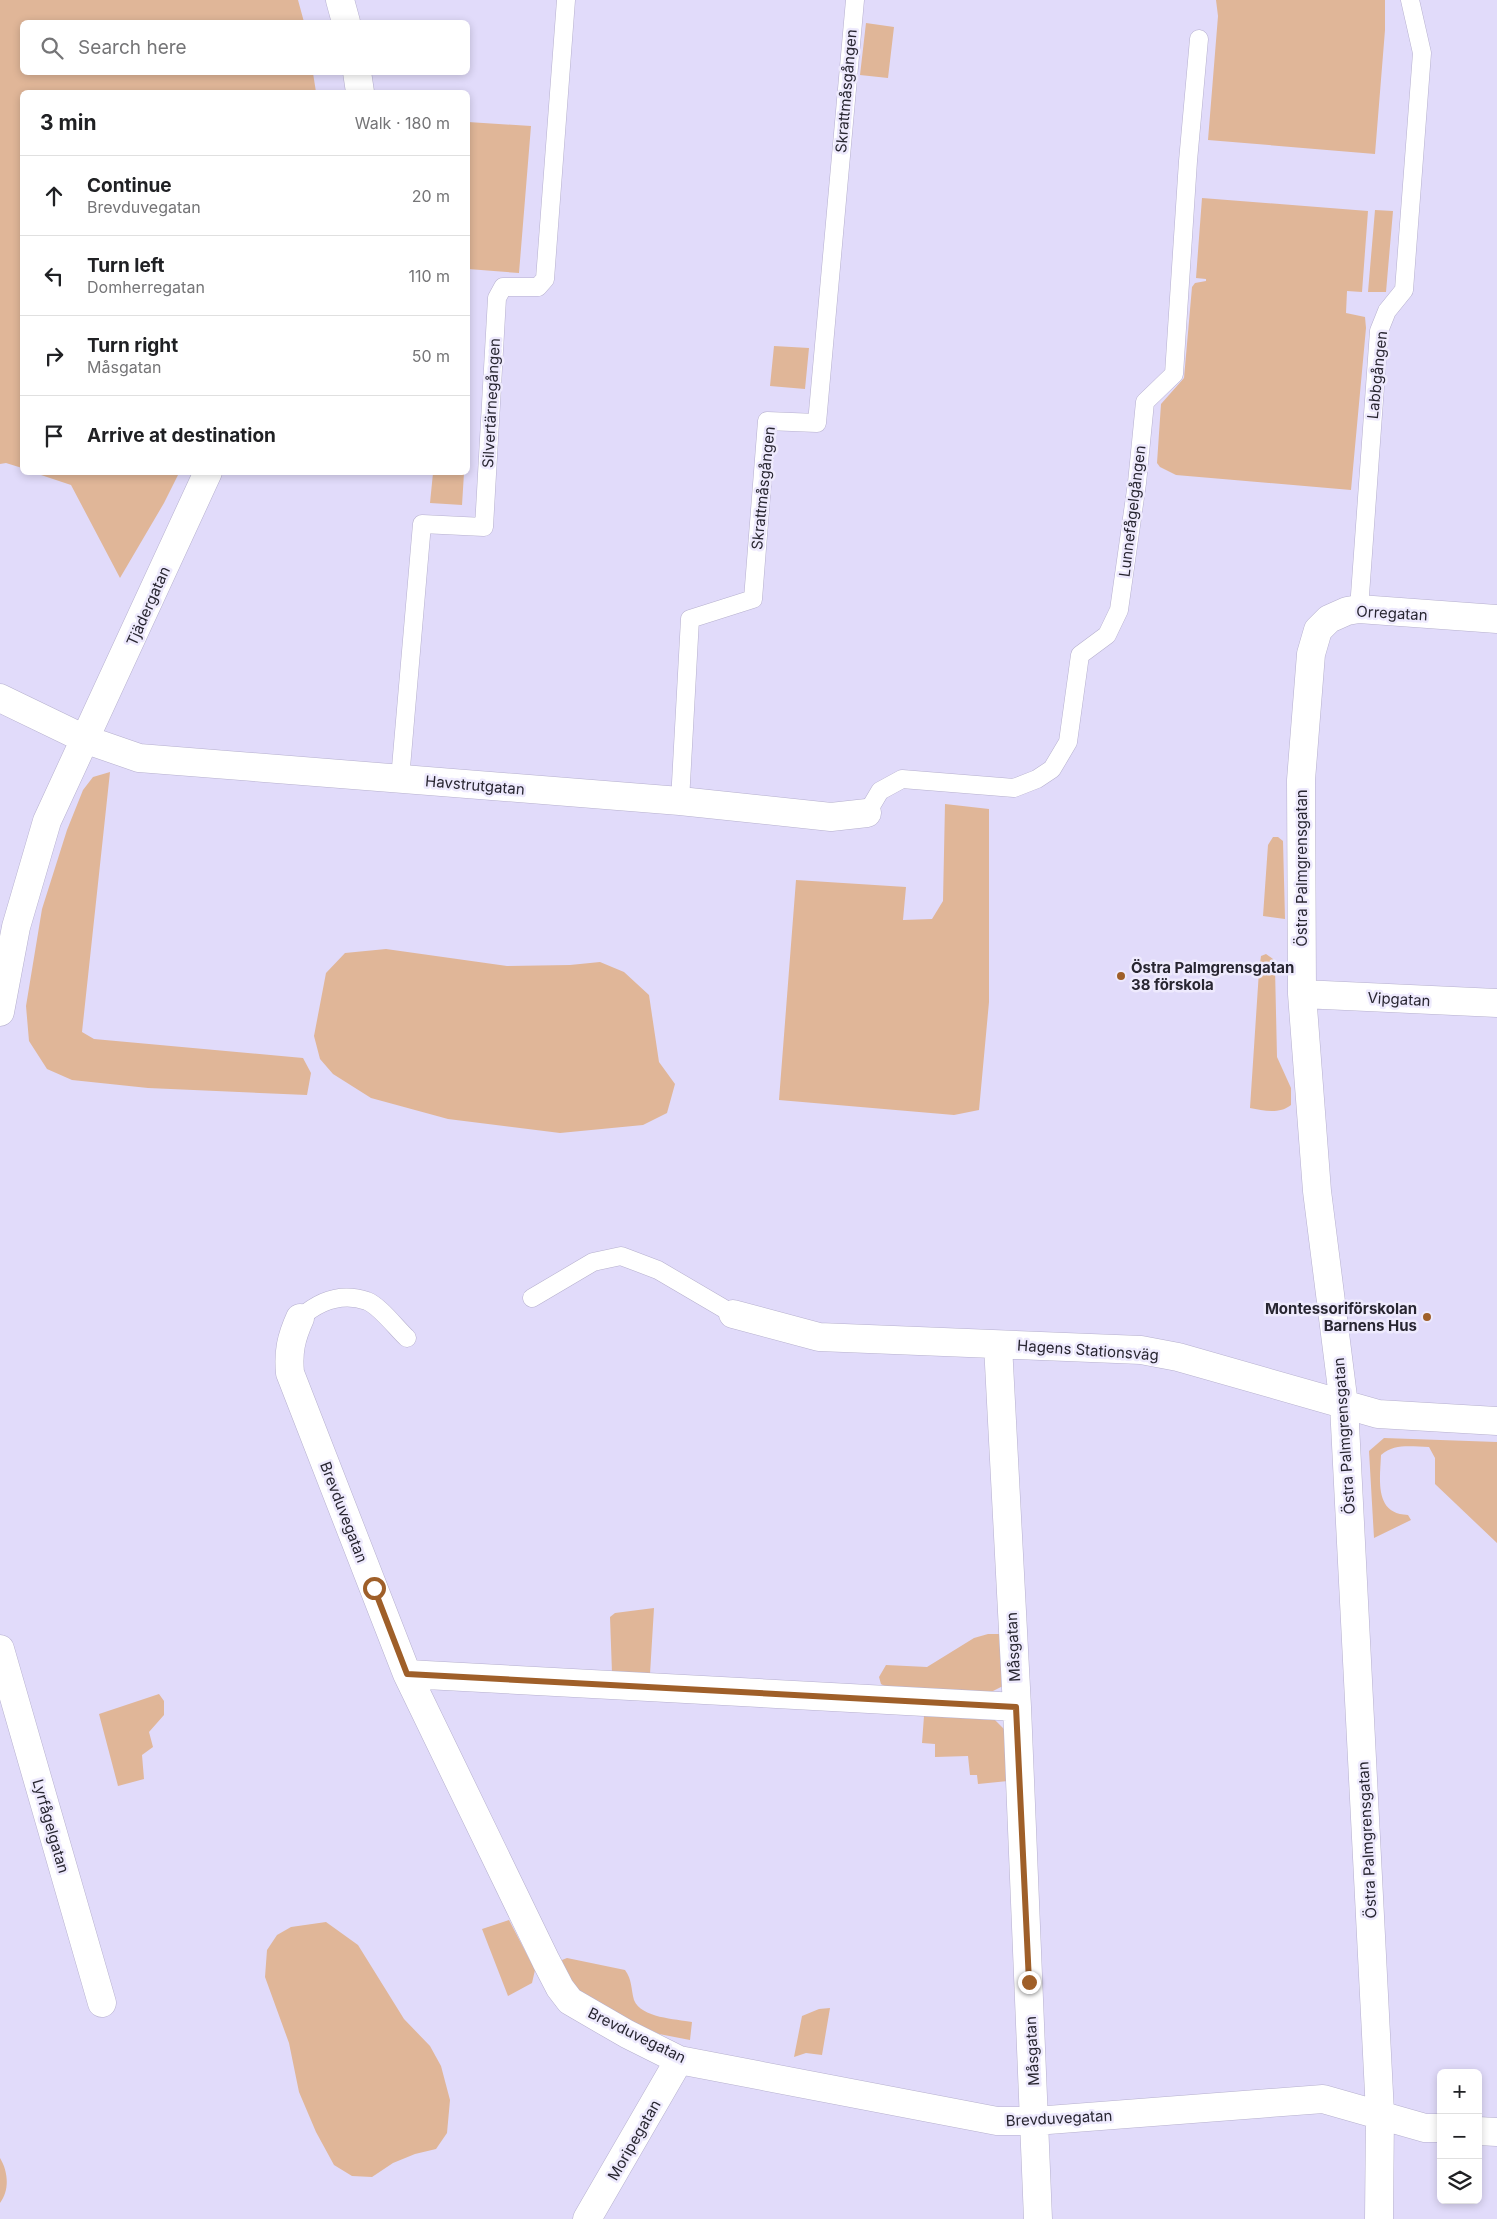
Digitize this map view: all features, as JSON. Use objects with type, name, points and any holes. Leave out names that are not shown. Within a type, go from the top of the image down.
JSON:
[{"type":"street","points":[[340,0],[345,20]]},
{"type":"street","points":[[357,75],[360,90]]},
{"type":"street","name":"Tjädergatan","points":[[0,1012],[16,927],[47,821],[87,740],[207,475]]},
{"type":"street","name":"Orregatan","points":[[1311,654],[1318,630],[1329,619],[1347,611],[1359,609],[1497,620]]},
{"type":"street","name":"Östra Palmgrensgatan","points":[[1311,654],[1301,780],[1302,994],[1317,1191],[1344,1405],[1380,2114],[1379,2219]]},
{"type":"street","points":[[0,698],[87,740]]},
{"type":"street","name":"Havstrutgatan","points":[[87,740],[139,758],[680,801],[831,817],[867,813]]},
{"type":"street","name":"Vipgatan","points":[[1302,994],[1497,1003]]},
{"type":"street","name":"Hagens Stationsväg","points":[[733,1314],[819,1337],[1141,1350],[1178,1357],[1378,1414],[1497,1421]]},
{"type":"street","name":"Brevduvegatan","points":[[300,1318],[291,1336],[288,1353],[290,1373],[407,1674],[560,1988],[570,2000],[589,2013],[679,2060],[997,2121],[1035,2121],[1323,2099],[1425,2128],[1437,2128]]},
{"type":"street","name":"Måsgatan","points":[[998,1345],[1038,2219]]},
{"type":"street","name":"Lyrfågelgatan","points":[[0,1649],[102,2003]]},
{"type":"street","points":[[407,1674],[1016,1707]]},
{"type":"street","name":"Moripegatan","points":[[587,2219],[679,2060]]},
{"type":"street","points":[[1482,2131],[1497,2132]]},
{"type":"lane","name":"Silvertärnegången","points":[[400,779],[422,524],[484,527],[497,298],[503,287],[538,287],[545,279],[566,0]]},
{"type":"lane","name":"Skrattmåsgången","points":[[680,801],[690,619],[753,599],[767,421],[817,423],[855,0]]},
{"type":"lane","name":"Labbgången","points":[[1359,609],[1379,331],[1387,311],[1404,290],[1414,180],[1422,53],[1410,0]]},
{"type":"lane","name":"Lunnefågelgången","points":[[867,813],[880,791],[902,779],[1014,788],[1037,779],[1052,770],[1068,742],[1080,654],[1107,635],[1119,610],[1137,483],[1145,402],[1174,374],[1188,161],[1199,39]]},
{"type":"lane","points":[[532,1298],[593,1262],[622,1256],[658,1270],[733,1314]]},
{"type":"lane","points":[[300,1318],[311,1308],[325,1300],[348,1299],[368,1302],[407,1338]]},
{"type":"shaded area","points":[[0,0],[298,0],[303,20],[20,20],[20,75],[313,75],[316,90],[20,90],[20,467],[6,463],[0,464]]},
{"type":"shaded area","points":[[1216,0],[1385,0],[1385,30],[1375,154],[1208,140],[1218,16]]},
{"type":"shaded area","points":[[866,23],[894,27],[888,78],[860,75]]},
{"type":"shaded area","points":[[470,122],[531,126],[519,273],[470,269]]},
{"type":"shaded area","points":[[1202,198],[1368,211],[1362,292],[1347,291],[1346,313],[1365,317],[1366,328],[1351,490],[1176,475],[1160,467],[1157,463],[1161,404],[1184,378],[1192,287],[1195,283],[1206,281],[1206,279],[1196,278]]},
{"type":"shaded area","points":[[1375,210],[1393,211],[1386,292],[1368,292]]},
{"type":"shaded area","points":[[774,346],[809,348],[805,389],[770,386]]},
{"type":"shaded area","points":[[41,475],[178,475],[164,503],[120,578],[71,485]]},
{"type":"shaded area","points":[[433,475],[464,475],[462,505],[430,503]]},
{"type":"shaded area","points":[[110,772],[82,1032],[94,1039],[303,1058],[311,1073],[307,1095],[148,1088],[72,1080],[47,1069],[29,1041],[26,1006],[42,909],[67,830],[83,790],[93,777]]},
{"type":"shaded area","points":[[945,804],[989,809],[989,1002],[979,1110],[954,1115],[779,1100],[796,880],[906,887],[903,920],[932,919],[943,901]]},
{"type":"shaded area","points":[[1273,837],[1278,837],[1283,841],[1285,919],[1263,916],[1268,845]]},
{"type":"shaded area","points":[[386,949],[507,966],[570,965],[600,962],[624,972],[649,995],[659,1062],[675,1084],[667,1113],[643,1125],[560,1133],[448,1119],[371,1098],[333,1074],[320,1059],[314,1036],[326,973],[345,953]]},
{"type":"shaded area","points":[[1266,954],[1273,959],[1275,968],[1277,1057],[1291,1088],[1291,1105],[1282,1110],[1272,1111],[1250,1108],[1259,971],[1261,956]]},
{"type":"shaded area","points":[[1384,1438],[1497,1442],[1497,1543],[1435,1484],[1435,1458],[1429,1447],[1410,1446],[1398,1447],[1381,1455],[1380,1485],[1384,1502],[1389,1509],[1408,1515],[1411,1520],[1374,1538],[1369,1451]]},
{"type":"shaded area","points":[[654,1608],[650,1674],[612,1673],[610,1617],[615,1613]]},
{"type":"shaded area","points":[[988,1634],[999,1634],[1003,1686],[987,1694],[888,1688],[881,1684],[879,1677],[886,1665],[927,1667],[974,1638]]},
{"type":"shaded area","points":[[159,1694],[164,1701],[164,1715],[149,1732],[153,1747],[142,1755],[144,1779],[118,1786],[99,1714]]},
{"type":"shaded area","points":[[924,1716],[995,1720],[1005,1730],[1008,1781],[978,1784],[977,1775],[970,1775],[968,1756],[935,1757],[935,1744],[922,1743]]},
{"type":"shaded area","points":[[509,1920],[535,1970],[532,1983],[508,1996],[482,1929]]},
{"type":"shaded area","points":[[326,1922],[358,1945],[404,2019],[430,2046],[441,2066],[450,2100],[447,2133],[436,2149],[415,2154],[393,2163],[372,2177],[352,2176],[334,2165],[316,2132],[299,2092],[289,2043],[265,1977],[267,1950],[277,1935],[291,1927]]},
{"type":"shaded area","points":[[567,1958],[625,1970],[630,1981],[634,2000],[638,2006],[644,2011],[660,2017],[692,2022],[690,2040],[659,2034],[580,1996],[563,1966],[562,1960]]},
{"type":"shaded area","points":[[830,2008],[822,2055],[806,2053],[794,2057],[802,2016],[819,2009]]},
{"type":"shaded area","points":[[0,2158],[5,2169],[7,2186],[0,2203]]},
{"type":"place","name":"Östra Palmgrensgatan 38 förskola","points":[[1121,976]]},
{"type":"place","name":"Montessoriförskolan Barnens Hus","points":[[1427,1317]]},
{"type":"route","points":[[374,1588],[407,1674],[566,1681],[1016,1707],[1029,1982]]}]
